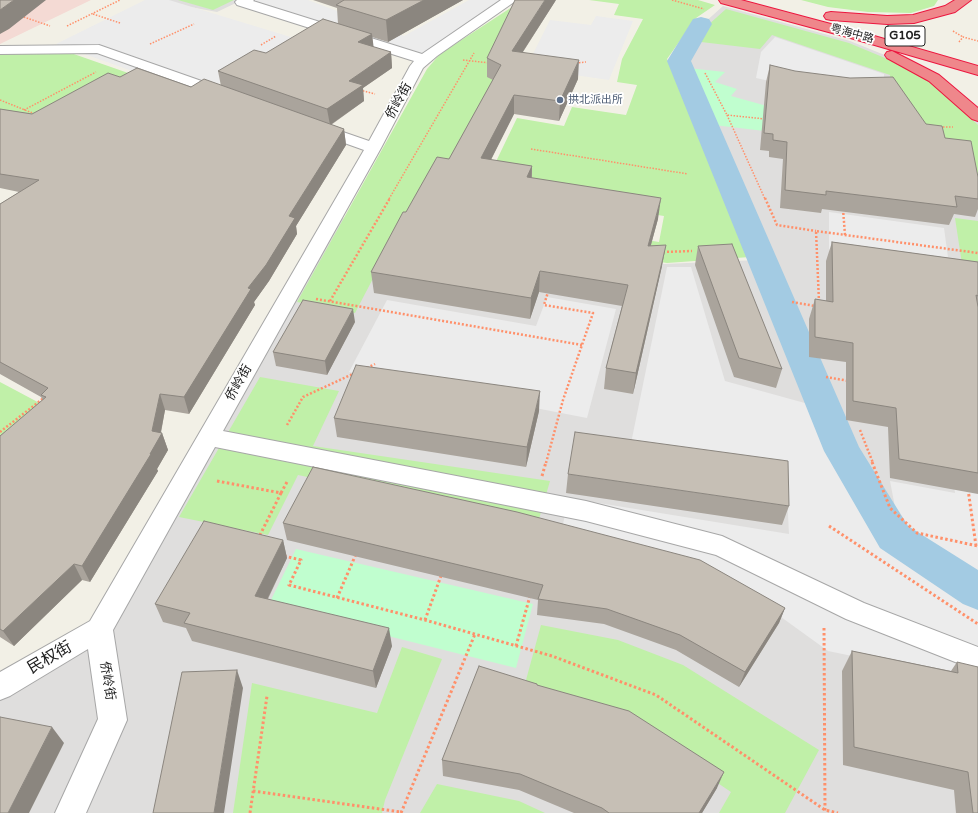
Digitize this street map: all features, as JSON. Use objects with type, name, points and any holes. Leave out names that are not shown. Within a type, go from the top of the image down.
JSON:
[{"type":"highway","name":"粤海中路","points":[[726,0],[852,34],[978,71]]},
{"type":"highway","name":"粤海中路","points":[[771,0],[927,42]]},
{"type":"highway","points":[[831,16],[887,20],[914,19],[950,9],[964,0]]},
{"type":"highway","points":[[852,34],[934,78],[978,116]]},
{"type":"street","points":[[247,0],[242,2],[424,60]]},
{"type":"street","name":"侨岭街","points":[[70,813],[113,720],[99,629],[373,148],[417,66],[432,53],[510,0]]},
{"type":"street","points":[[0,50],[99,49],[240,100]]},
{"type":"street","points":[[306,124],[373,148]]},
{"type":"street","points":[[208,437],[586,511],[722,546],[855,611],[978,659]]},
{"type":"street","name":"民权街","points":[[2,682],[99,629]]},
{"type":"path","points":[[67,26],[120,0]]},
{"type":"path","points":[[93,14],[120,23]]},
{"type":"path","points":[[18,16],[53,27]]},
{"type":"path","points":[[330,301],[476,49]]},
{"type":"path","points":[[424,60],[469,60],[497,64]]},
{"type":"path","points":[[570,63],[586,62]]},
{"type":"path","points":[[705,73],[727,115],[777,225],[978,253]]},
{"type":"path","points":[[360,90],[398,102]]},
{"type":"path","points":[[0,100],[39,116]]},
{"type":"path","points":[[727,115],[766,120]]},
{"type":"path","points":[[936,127],[957,126]]},
{"type":"path","points":[[531,149],[688,174]]},
{"type":"path","points":[[842,204],[845,235]]},
{"type":"path","points":[[792,302],[819,307],[816,231]]},
{"type":"path","points":[[663,252],[692,251]]},
{"type":"path","points":[[536,501],[563,400],[593,313],[544,305],[550,286]]},
{"type":"path","points":[[289,294],[582,345]]},
{"type":"path","points":[[273,450],[303,397],[375,364]]},
{"type":"path","points":[[826,377],[856,382]]},
{"type":"path","points":[[0,432],[48,395]]},
{"type":"path","points":[[860,430],[890,508],[917,533],[977,546],[967,485]]},
{"type":"path","points":[[187,475],[281,493],[257,542]]},
{"type":"path","points":[[830,526],[978,624]]},
{"type":"path","points":[[337,598],[359,549]]},
{"type":"path","points":[[281,555],[301,560],[289,586],[424,620],[552,656],[656,695],[825,812],[838,813]]},
{"type":"path","points":[[424,620],[444,569]]},
{"type":"path","points":[[516,646],[531,594]]},
{"type":"path","points":[[824,596],[825,812]]},
{"type":"path","points":[[253,791],[401,812],[475,634]]},
{"type":"path","points":[[250,813],[267,696]]},
{"type":"shaded area","points":[[0,0],[91,0],[0,44]]},
{"type":"shaded area","points":[[145,0],[169,0],[294,38],[200,95],[56,44]]},
{"type":"shaded area","points":[[153,0],[242,0],[217,12]]},
{"type":"shaded area","points":[[253,0],[308,0],[404,36],[469,0],[502,0],[422,55],[250,2]]},
{"type":"shaded area","points":[[723,6],[850,41],[912,66],[978,120],[978,589],[896,536],[844,450],[681,61],[703,24]]},
{"type":"shaded area","points":[[596,16],[633,21],[609,80],[526,68],[550,20],[591,25]]},
{"type":"shaded area","points":[[775,37],[884,74],[884,91],[792,86],[756,78],[761,52]]},
{"type":"shaded area","points":[[829,212],[944,228],[950,272],[829,255]]},
{"type":"shaded area","points":[[335,217],[474,239],[512,240],[664,264],[758,260],[837,448],[901,594],[978,616],[978,813],[73,813],[116,720],[102,628],[209,442]]},
{"type":"shaded area","points":[[667,267],[691,267],[725,381],[812,405],[832,450],[887,543],[978,603],[978,682],[828,651],[781,617],[561,535],[568,498],[789,534],[786,477],[629,453]]},
{"type":"shaded area","points":[[547,297],[616,309],[587,418],[349,372],[387,300],[536,326]]},
{"type":"shaded area","points":[[948,441],[978,446],[978,573],[899,528],[890,481],[955,493]]},
{"type":"shaded area","points":[[98,632],[109,722],[67,813],[0,813],[0,688]]},
{"type":"green space","points":[[178,0],[234,0],[213,10]]},
{"type":"green space","points":[[589,0],[698,0],[715,5],[696,18],[667,59],[750,257],[667,263],[476,233],[485,214],[659,242],[664,216],[535,196],[489,176],[517,118],[564,126],[572,107],[626,115],[637,85],[617,82],[622,59],[643,19],[614,15],[619,4]]},
{"type":"green space","points":[[801,0],[938,0],[934,6],[911,13],[868,12],[828,7]]},
{"type":"green space","points":[[512,7],[507,61],[442,174],[403,221],[355,313],[297,302],[427,69],[440,54]]},
{"type":"green space","points":[[726,9],[849,43],[909,68],[929,79],[978,125],[978,200],[945,154],[892,92],[890,75],[772,35],[760,49],[701,42],[707,26]]},
{"type":"green space","points":[[0,52],[68,52],[131,74],[35,126],[0,121]]},
{"type":"green space","points":[[688,68],[725,72],[715,82],[737,89],[731,96],[785,111],[815,137],[714,125]]},
{"type":"green space","points":[[955,218],[978,221],[978,278],[964,277]]},
{"type":"green space","points":[[260,377],[339,391],[313,446],[550,481],[537,526],[298,475],[268,535],[179,517]]},
{"type":"green space","points":[[0,382],[47,407],[0,446]]},
{"type":"green space","points":[[296,549],[533,604],[516,668],[268,606]]},
{"type":"green space","points":[[541,625],[618,640],[683,665],[819,750],[785,813],[719,813],[731,792],[629,723],[523,691]]},
{"type":"green space","points":[[402,647],[442,659],[385,800],[382,813],[233,813],[252,683],[377,713]]},
{"type":"green space","points":[[437,784],[519,801],[545,813],[420,813]]},
{"type":"building","points":[[0,0],[14,0],[0,10]]},
{"type":"building","points":[[344,0],[424,0],[386,20],[336,5]]},
{"type":"building","points":[[515,0],[545,0],[512,51],[579,60],[560,101],[514,95],[481,158],[532,166],[527,177],[661,198],[648,246],[666,245],[636,373],[606,368],[628,285],[540,271],[531,298],[371,272],[403,212],[406,212],[437,157],[449,159],[501,65],[487,58]]},
{"type":"building","points":[[323,19],[372,34],[358,42],[391,52],[349,81],[363,85],[327,109],[218,71],[254,50],[266,53]]},
{"type":"building","points":[[770,65],[795,71],[850,78],[893,77],[926,124],[942,126],[945,138],[971,141],[978,177],[978,199],[955,196],[957,207],[826,191],[826,195],[785,190],[787,142],[773,140],[773,134],[764,133]]},
{"type":"building","points":[[137,68],[191,87],[204,79],[344,129],[289,216],[295,218],[266,265],[248,288],[251,289],[184,397],[160,394],[152,431],[162,433],[151,454],[82,566],[74,564],[3,631],[0,629],[0,436],[46,397],[41,395],[48,388],[0,362],[0,204],[39,180],[0,174],[0,109],[32,114],[108,73],[120,77]]},
{"type":"building","points":[[832,242],[978,262],[978,296],[976,295],[978,307],[978,473],[899,459],[896,408],[853,401],[853,343],[815,337],[815,299],[833,302]]},
{"type":"building","points":[[732,244],[782,369],[739,358],[698,246]]},
{"type":"building","points":[[303,300],[353,309],[325,361],[273,352]]},
{"type":"building","points":[[356,365],[540,391],[527,447],[334,418]]},
{"type":"building","points":[[575,432],[788,461],[789,506],[568,474]]},
{"type":"building","points":[[313,467],[517,512],[700,560],[785,608],[745,672],[680,635],[607,609],[538,599],[543,585],[283,523]]},
{"type":"building","points":[[204,521],[283,540],[255,596],[389,628],[373,671],[184,623],[190,613],[155,604]]},
{"type":"building","points":[[852,651],[958,673],[957,662],[978,667],[978,813],[973,813],[968,772],[854,747]]},
{"type":"building","points":[[479,666],[537,685],[629,711],[724,772],[699,813],[609,813],[602,808],[520,774],[442,760]]},
{"type":"building","points":[[237,670],[214,813],[153,813],[182,672]]},
{"type":"building","points":[[0,717],[52,727],[8,813],[0,813]]},
{"type":"waterway","points":[[701,24],[679,61],[842,451],[894,537],[978,592]]},
{"type":"place","name":"拱北派出所","points":[[560,100]]}]
